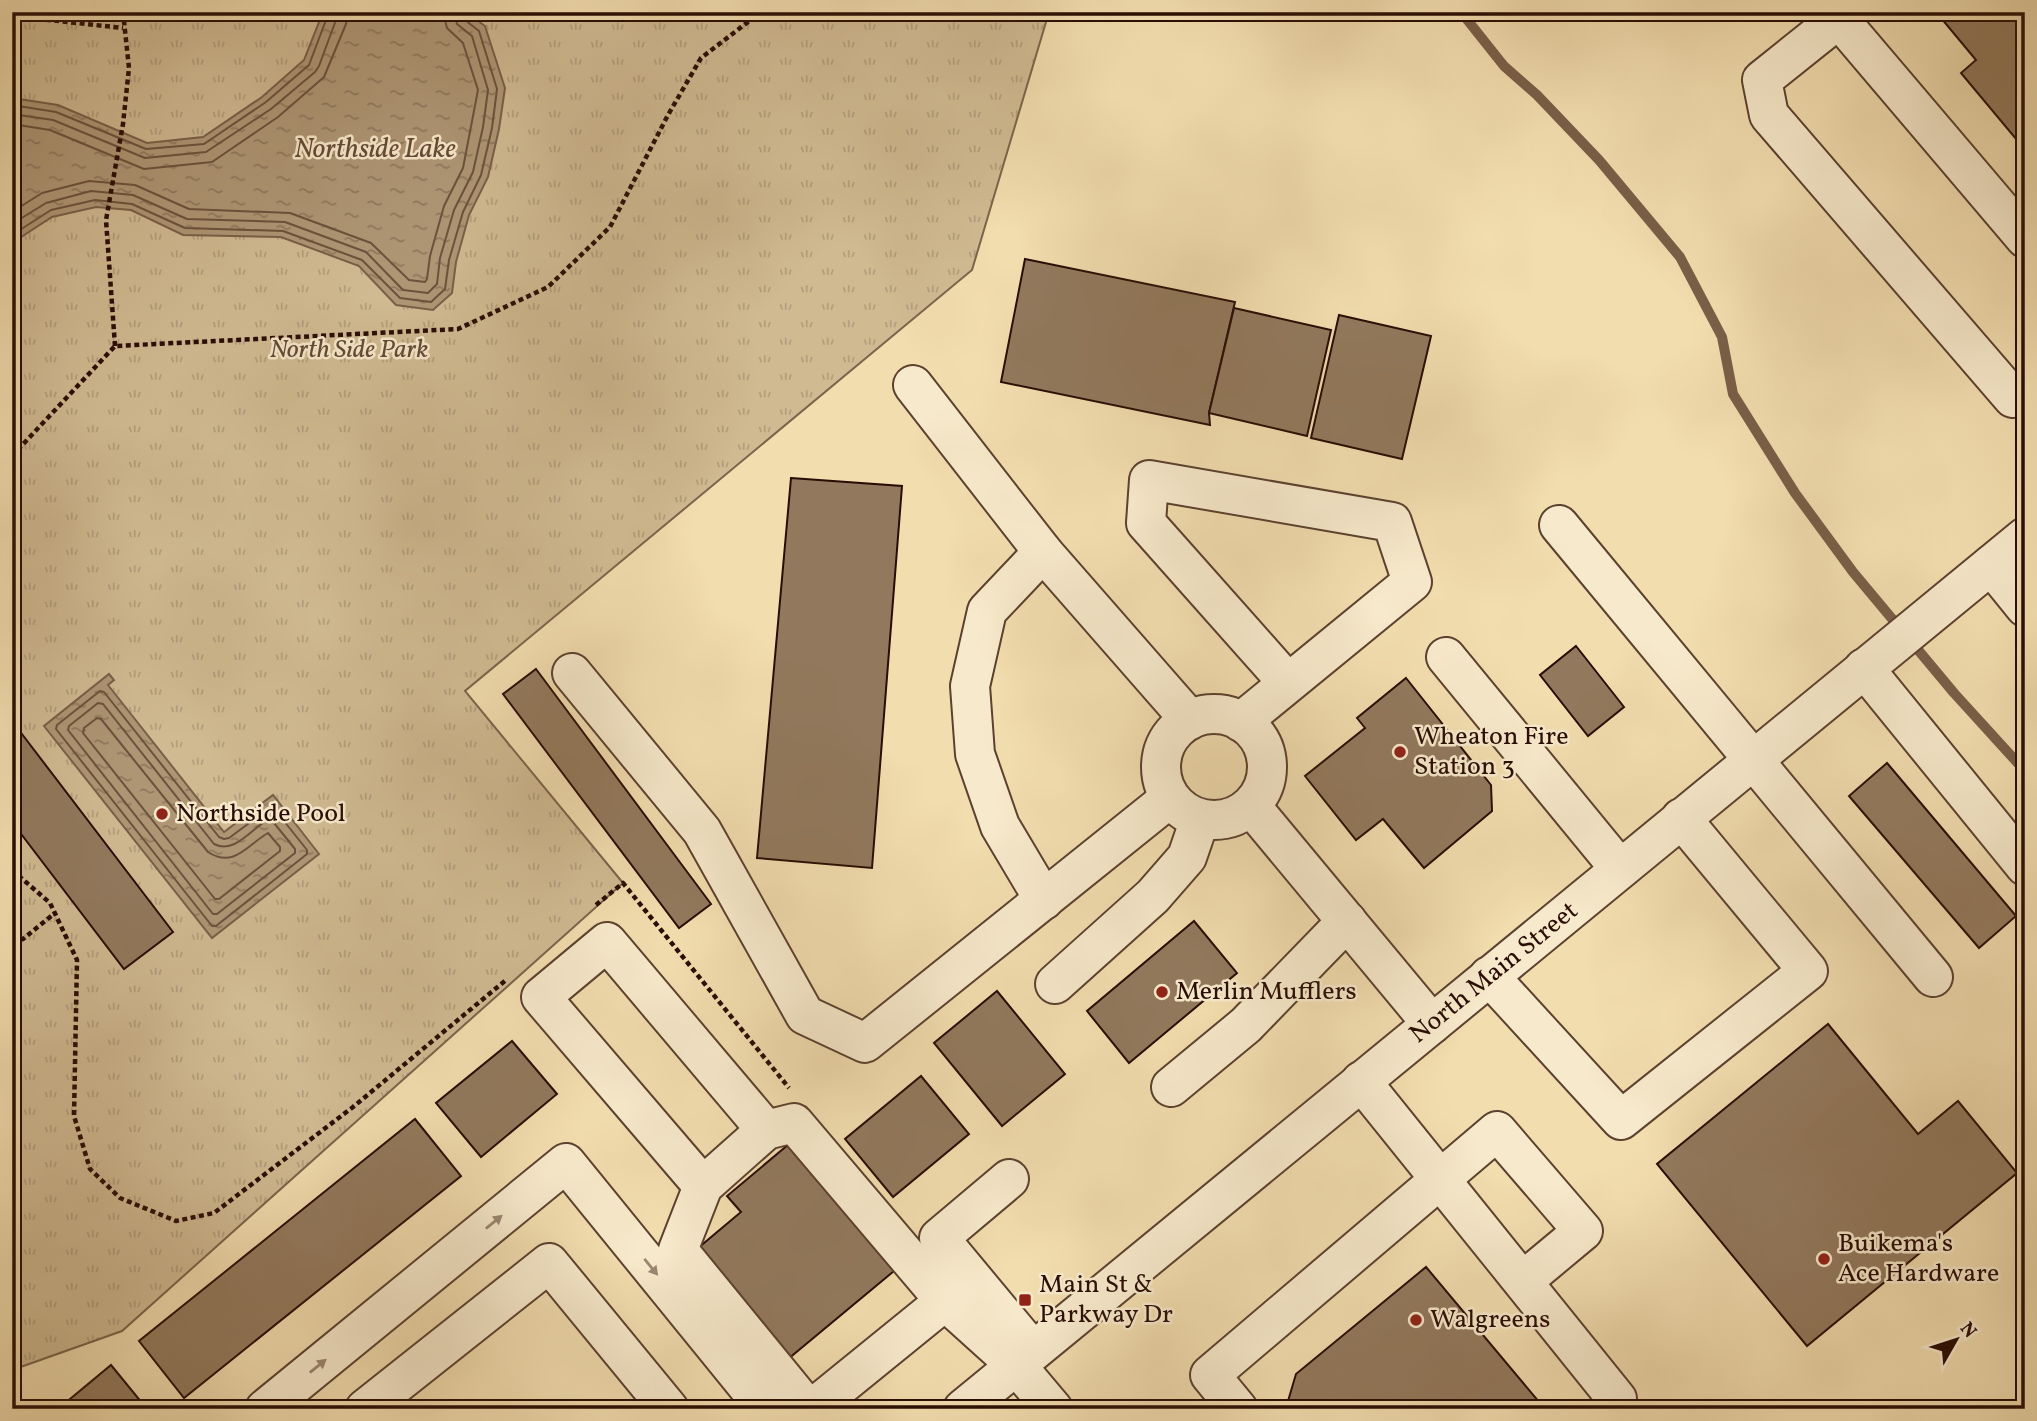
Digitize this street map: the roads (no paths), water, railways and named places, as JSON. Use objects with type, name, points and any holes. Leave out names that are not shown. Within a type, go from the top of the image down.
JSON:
[{"type":"street","points":[[2025,238],[1843,16],[1762,80],[1769,115],[2013,398],[2025,388]]},
{"type":"street","points":[[913,385],[1043,552],[1190,720]]},
{"type":"street","points":[[1241,722],[1412,582],[1392,522],[1149,480],[1146,523],[1288,683]]},
{"type":"street","points":[[1559,525],[1933,977]]},
{"type":"street","name":"North Main Street","points":[[963,1409],[2025,537]]},
{"type":"street","points":[[1043,552],[987,611],[971,686],[975,754],[1000,826],[1044,900]]},
{"type":"street","points":[[1991,565],[2025,607]]},
{"type":"street","points":[[1446,657],[1620,869]]},
{"type":"street","points":[[1870,664],[2025,866]]},
{"type":"street","points":[[572,673],[702,831],[805,1015],[865,1043],[1044,900],[1185,809]]},
{"type":"street","points":[[1207,715],[1226,716],[1241,722],[1254,732],[1262,746],[1266,761],[1266,778],[1260,793],[1251,806],[1236,816],[1218,820],[1185,809],[1163,782],[1161,764],[1165,746],[1175,731],[1190,720],[1207,715]]},
{"type":"street","points":[[1251,806],[1432,1024]]},
{"type":"street","points":[[1055,984],[1153,896],[1187,857],[1185,809]]},
{"type":"street","points":[[1489,976],[1620,1120],[1808,971],[1681,818]]},
{"type":"street","points":[[1171,1087],[1246,1025],[1346,921]]},
{"type":"street","points":[[703,1186],[541,997],[607,942],[766,1130]]},
{"type":"street","points":[[1361,1081],[1617,1399],[1616,1409]]},
{"type":"street","points":[[945,1301],[810,1409],[678,1250],[703,1186],[766,1130],[794,1124],[945,1301],[1025,1358]]},
{"type":"street","points":[[1238,1409],[1210,1375],[1497,1131],[1583,1231],[1523,1281]]},
{"type":"street","points":[[265,1409],[566,1163],[766,1409]]},
{"type":"street","points":[[1009,1179],[939,1238],[1025,1358],[1053,1409]]},
{"type":"street","points":[[365,1409],[549,1263],[669,1409]]},
{"type":"water","name":"Northside Lake","points":[[323,12],[466,12],[485,26],[505,88],[499,129],[488,177],[469,215],[456,262],[452,293],[433,310],[396,305],[359,266],[281,237],[183,235],[131,210],[96,207],[52,217],[12,243],[12,98],[58,105],[147,143],[203,137],[262,97],[304,60]]},
{"type":"water","name":"Northside Pool","points":[[109,674],[114,680],[108,685],[224,832],[273,795],[319,854],[212,938],[44,726]]},
{"type":"waterway","points":[[1461,12],[1504,66],[1537,95],[1599,160],[1680,257],[1722,337],[1733,394],[1795,493],[1853,572],[1954,693],[2025,771]]},
{"type":"place","name":"Wheaton Fire Station 3","points":[[1400,752]]},
{"type":"place","name":"Northside Pool","points":[[162,814]]},
{"type":"place","name":"Merlin Mufflers","points":[[1162,992]]},
{"type":"place","name":"Buikema's Ace Hardware","points":[[1824,1259]]},
{"type":"place","name":"Main St & Parkway Dr","points":[[1025,1300]]},
{"type":"place","name":"Walgreens","points":[[1416,1320]]},
{"type":"park label","name":"North Side Park","points":[[349,350]]}]
